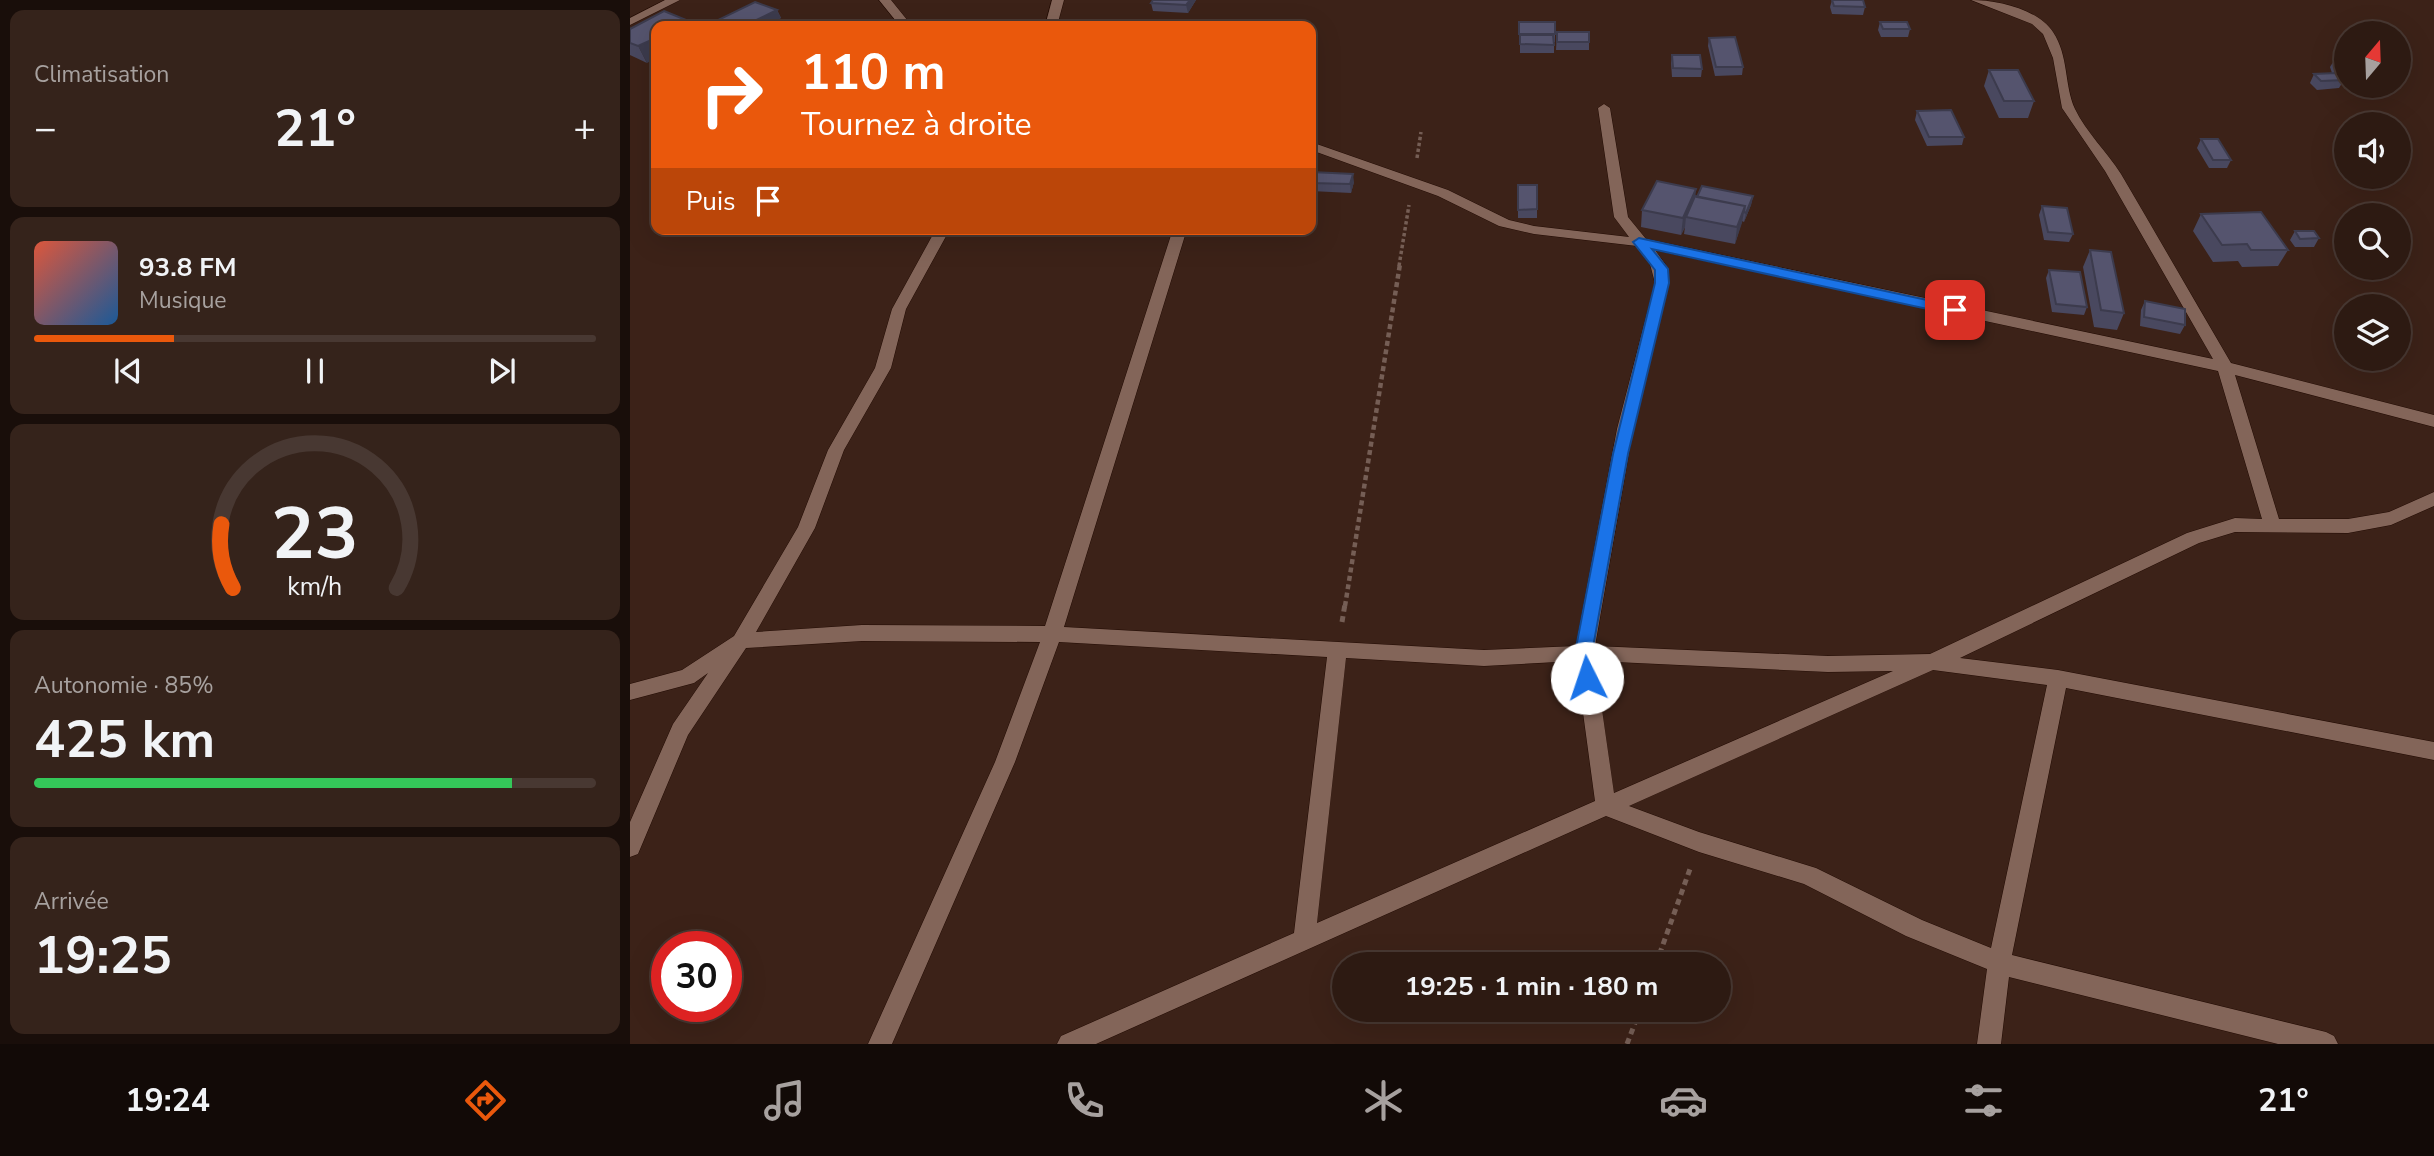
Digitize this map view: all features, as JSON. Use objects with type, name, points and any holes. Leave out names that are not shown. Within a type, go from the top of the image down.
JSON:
[{"type":"street","points":[[630,22],[674,0]]},
{"type":"street","points":[[885,0],[902,21]]},
{"type":"street","points":[[1052,21],[1058,0]]},
{"type":"street","points":[[1977,0],[2015,12],[2036,22],[2048,33],[2059,58],[2068,108],[2112,171],[2225,367],[2272,524]]},
{"type":"street","points":[[1604,108],[1621,216],[1662,269],[1662,283],[1625,429],[1584,653],[1606,807]]},
{"type":"street","points":[[1316,148],[1443,193],[1504,223],[1534,230],[1639,242],[2225,367],[2434,421]]},
{"type":"street","points":[[630,847],[680,730],[741,641],[806,528],[836,450],[884,368],[899,309],[940,235]]},
{"type":"street","points":[[880,1044],[1005,762],[1052,634],[1178,235]]},
{"type":"street","points":[[1069,1044],[1932,662],[2193,538],[2235,525],[2348,526],[2391,519],[2434,498]]},
{"type":"street","points":[[630,692],[687,677],[741,641],[862,633],[1052,634],[1484,657],[1584,653],[1828,664],[1932,662],[2059,678],[2434,751]]},
{"type":"street","points":[[1304,940],[1338,648]]},
{"type":"street","points":[[1989,1044],[1999,963],[2059,678]]},
{"type":"street","points":[[1606,807],[1699,842],[1808,875],[1914,928],[1999,963],[2326,1044]]},
{"type":"path","points":[[1338,648],[1421,132]]},
{"type":"path","points":[[1660,952],[1699,842]]},
{"type":"path","points":[[1628,1044],[1636,1022]]},
{"type":"building","points":[[1153,0],[1190,0],[1186,5],[1151,3]]},
{"type":"building","points":[[1832,0],[1863,0],[1865,7],[1834,6]]},
{"type":"building","points":[[755,2],[777,10],[754,21],[718,20]]},
{"type":"building","points":[[664,11],[689,21],[651,21],[651,40],[638,46],[630,43],[630,29]]},
{"type":"building","points":[[1519,22],[1555,22],[1555,34],[1519,34]]},
{"type":"building","points":[[1880,22],[1907,22],[1910,29],[1883,29]]},
{"type":"building","points":[[1557,32],[1589,32],[1589,42],[1557,42]]},
{"type":"building","points":[[1520,35],[1553,35],[1554,45],[1520,44]]},
{"type":"building","points":[[1735,37],[1743,67],[1716,67],[1709,38]]},
{"type":"building","points":[[1672,55],[1700,55],[1702,69],[1673,68]]},
{"type":"building","points":[[1989,70],[2018,70],[2034,101],[2004,101]]},
{"type":"building","points":[[2334,73],[2334,80],[2321,81],[2314,74]]},
{"type":"building","points":[[1951,110],[1964,137],[1929,137],[1917,111]]},
{"type":"building","points":[[2201,139],[2218,139],[2231,160],[2213,160]]},
{"type":"building","points":[[1316,172],[1353,174],[1350,184],[1316,183]]},
{"type":"building","points":[[1657,181],[1696,189],[1683,218],[1642,210]]},
{"type":"building","points":[[1518,185],[1537,185],[1537,209],[1518,210]]},
{"type":"building","points":[[1702,186],[1753,196],[1746,213],[1745,206],[1697,197]]},
{"type":"building","points":[[1695,196],[1745,206],[1737,227],[1686,217]]},
{"type":"building","points":[[2042,206],[2067,208],[2073,234],[2048,232]]},
{"type":"building","points":[[2261,212],[2288,250],[2251,250],[2247,244],[2222,245],[2201,214]]},
{"type":"building","points":[[2295,231],[2314,231],[2319,238],[2300,239]]},
{"type":"building","points":[[2090,250],[2111,252],[2124,313],[2101,310]]},
{"type":"building","points":[[2049,270],[2080,272],[2087,307],[2056,304]]},
{"type":"building","points":[[2145,301],[2185,309],[2185,325],[2144,317]]},
{"type":"route","points":[[1587,678],[1584,653],[1625,429],[1662,283],[1662,269],[1639,242],[1955,310]]}]
